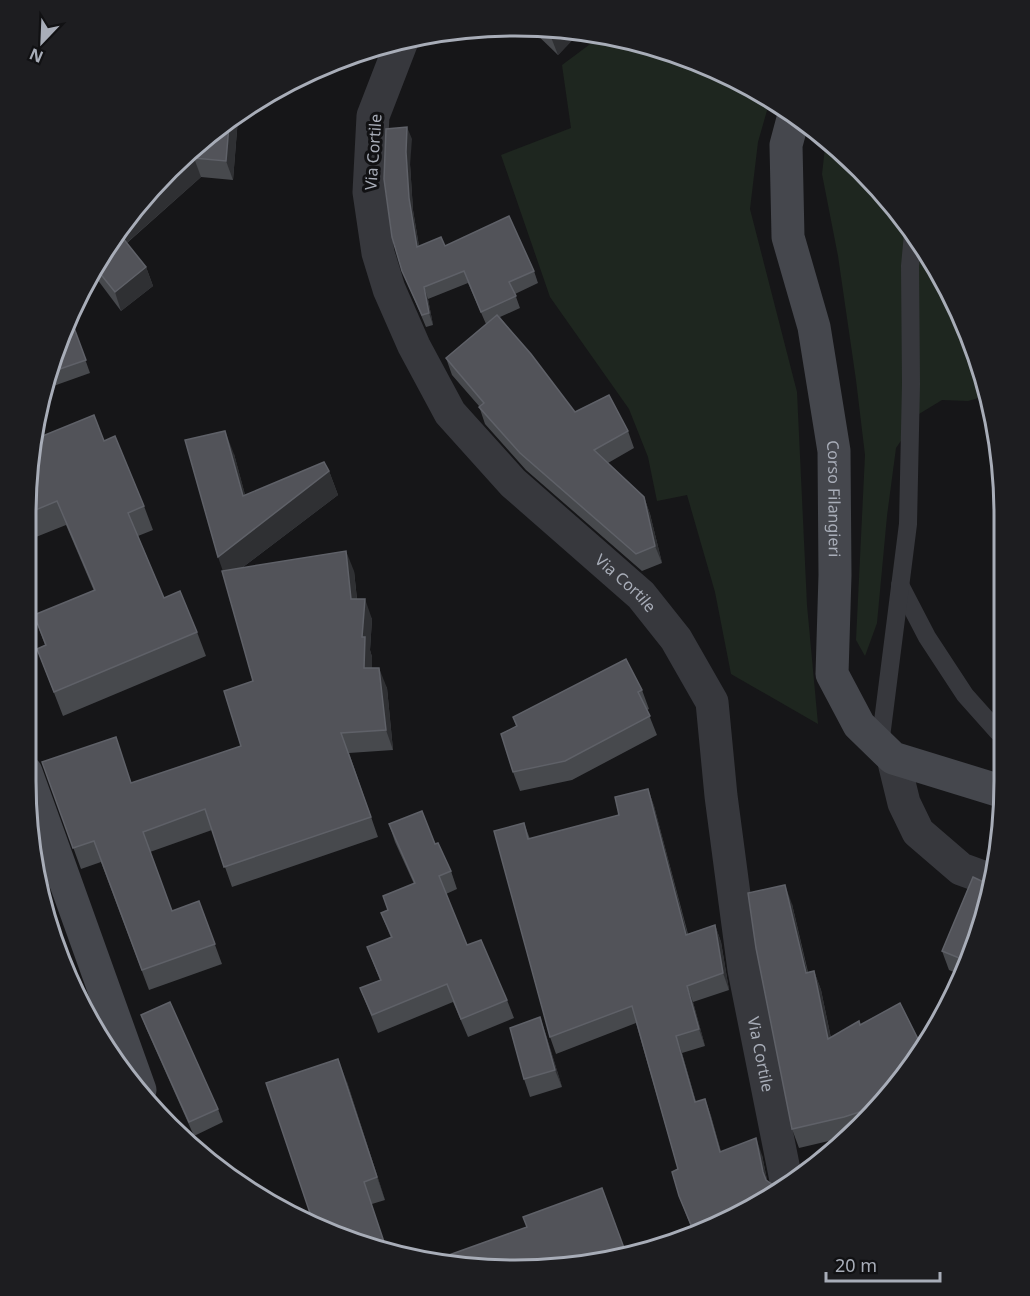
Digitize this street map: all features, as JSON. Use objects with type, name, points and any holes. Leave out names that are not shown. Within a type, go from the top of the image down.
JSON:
[{"type":"street","name":"Via Cortile","points":[[398,50],[373,116],[369,192],[378,253],[389,289],[414,346],[450,413],[513,483],[641,595],[676,639],[712,702],[721,796],[744,970],[785,1176]]},
{"type":"street","name":"Corso Filangieri","points":[[792,124],[786,145],[788,237],[814,327],[834,451],[835,575],[832,674],[859,724],[886,752],[994,789]]},
{"type":"street","points":[[886,752],[904,803],[918,832],[961,869],[984,877]]},
{"type":"street","points":[[37,802],[133,1070]]},
{"type":"lane","points":[[886,752],[900,585],[908,524],[912,247]]},
{"type":"lane","points":[[900,585],[939,656],[965,694],[994,727]]},
{"type":"shaded area","points":[[592,42],[608,45],[669,61],[698,72],[727,85],[768,109],[758,142],[750,209],[797,392],[807,605],[818,724],[731,674],[715,592],[687,495],[657,501],[648,457],[629,409],[550,297],[501,155],[571,128],[562,65]]},
{"type":"shaded area","points":[[825,150],[854,176],[895,223],[945,303],[969,361],[980,398],[968,401],[942,400],[919,414],[896,448],[877,623],[865,656],[856,640],[865,455],[838,256],[822,174]]},
{"type":"building","points":[[407,127],[409,198],[417,247],[441,237],[445,246],[509,216],[534,271],[509,282],[516,296],[481,312],[464,271],[424,287],[429,313],[422,315],[402,271],[392,237],[384,179],[386,129]]},
{"type":"building","points":[[228,131],[226,161],[196,158]]},
{"type":"building","points":[[124,239],[146,267],[115,292],[101,274]]},
{"type":"building","points":[[497,315],[531,354],[575,412],[609,395],[628,431],[594,450],[644,497],[655,546],[636,554],[520,453],[479,407],[484,403],[446,358]]},
{"type":"building","points":[[74,328],[86,360],[58,369]]},
{"type":"building","points":[[94,415],[104,441],[115,436],[144,506],[128,513],[164,598],[180,591],[197,632],[54,692],[37,649],[46,645],[36,614],[95,590],[57,501],[36,510],[43,436]]},
{"type":"building","points":[[225,431],[243,496],[324,462],[329,471],[218,557],[185,440]]},
{"type":"building","points":[[346,551],[351,599],[365,599],[362,637],[365,637],[364,668],[379,668],[386,730],[341,733],[371,817],[224,867],[205,809],[143,832],[172,911],[199,901],[215,944],[142,970],[94,841],[73,848],[42,762],[116,737],[131,783],[241,746],[224,691],[253,681],[222,571]]},
{"type":"building","points":[[626,659],[642,690],[638,692],[650,716],[565,761],[513,772],[501,734],[517,726],[513,717]]},
{"type":"building","points":[[648,789],[686,935],[715,925],[723,973],[687,986],[699,1029],[676,1036],[695,1102],[705,1099],[720,1152],[756,1138],[763,1172],[766,1180],[772,1184],[727,1211],[692,1226],[672,1172],[678,1169],[632,1006],[550,1037],[494,831],[524,823],[528,839],[619,815],[615,797]]},
{"type":"building","points":[[422,811],[435,844],[438,843],[451,871],[439,876],[467,945],[481,940],[507,1000],[461,1019],[447,984],[372,1015],[360,988],[381,980],[367,947],[392,937],[381,913],[388,910],[383,896],[415,883],[389,824]]},
{"type":"building","points":[[973,877],[983,882],[960,958],[942,951]]},
{"type":"building","points":[[785,885],[806,973],[814,971],[828,1039],[859,1021],[860,1025],[900,1003],[918,1039],[895,1073],[862,1111],[792,1129],[756,948],[748,893]]},
{"type":"building","points":[[170,1002],[218,1109],[189,1122],[141,1015]]},
{"type":"building","points":[[540,1017],[555,1070],[524,1079],[510,1028]]},
{"type":"building","points":[[338,1059],[377,1177],[364,1182],[384,1242],[310,1214],[266,1083]]},
{"type":"building","points":[[602,1188],[624,1247],[546,1259],[484,1259],[448,1255],[527,1227],[523,1217]]}]
